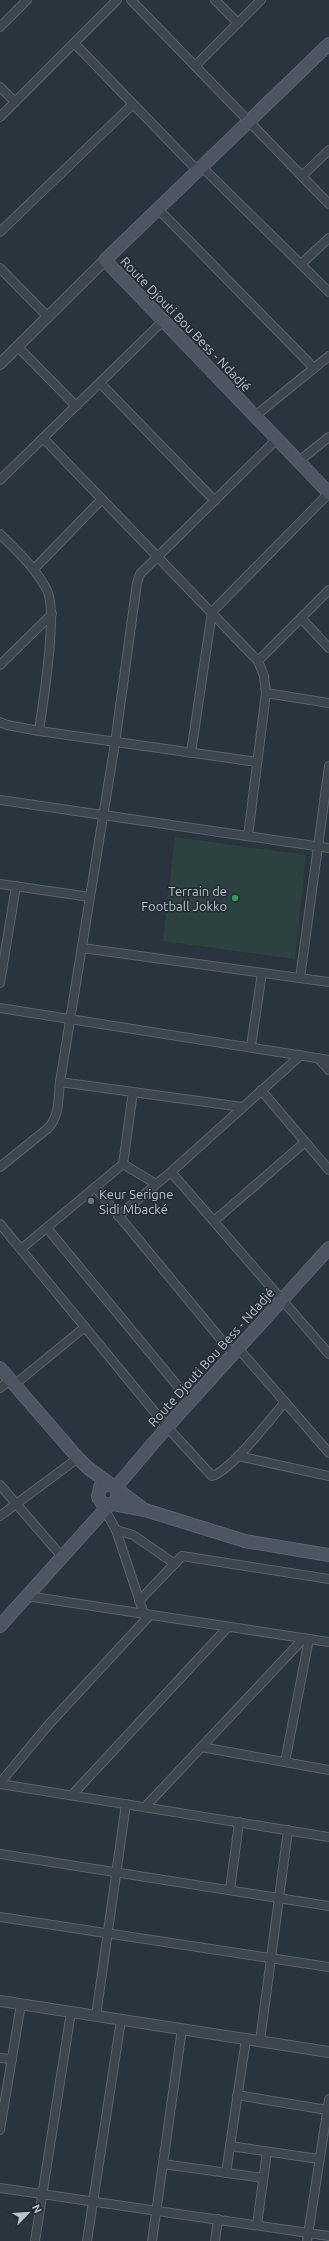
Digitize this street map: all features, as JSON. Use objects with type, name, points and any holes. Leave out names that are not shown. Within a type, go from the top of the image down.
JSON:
[{"type":"main road","name":"Route Djouti Bou Bess - Ndadjé","points":[[329,44],[105,260],[329,493]]},
{"type":"main road","name":"Route Djouti Bou Bess - Ndadjé","points":[[115,1487],[190,1401],[329,1248]]},
{"type":"main road","points":[[0,1368],[88,1468],[145,1510]]},
{"type":"main road","points":[[88,1468],[105,1502]]},
{"type":"main road","points":[[0,1626],[87,1530],[105,1502],[103,1484],[115,1487]]},
{"type":"main road","points":[[105,1502],[118,1498],[115,1487]]},
{"type":"main road","points":[[105,1502],[145,1510],[245,1541],[329,1555]]},
{"type":"street","points":[[0,27],[27,0]]},
{"type":"street","points":[[0,117],[118,0]]},
{"type":"street","points":[[131,0],[329,204]]},
{"type":"street","points":[[215,0],[238,23]]},
{"type":"street","points":[[195,66],[261,0]]},
{"type":"street","points":[[74,43],[133,104],[329,292]]},
{"type":"street","points":[[0,87],[15,102]]},
{"type":"street","points":[[0,232],[133,104]]},
{"type":"street","points":[[302,176],[329,150]]},
{"type":"street","points":[[158,209],[314,368]]},
{"type":"street","points":[[301,264],[329,238]]},
{"type":"street","points":[[1,360],[18,347],[105,260]]},
{"type":"street","points":[[0,268],[48,317]]},
{"type":"street","points":[[0,480],[163,321]]},
{"type":"street","points":[[18,347],[76,406]]},
{"type":"street","points":[[255,416],[329,356]]},
{"type":"street","points":[[100,383],[215,501]]},
{"type":"street","points":[[299,461],[329,437]]},
{"type":"street","points":[[43,438],[258,661],[264,676],[266,693],[248,836]]},
{"type":"street","points":[[0,1167],[54,1123],[57,1116],[60,1082],[115,743],[137,583],[140,574],[277,439]]},
{"type":"street","points":[[191,753],[212,612],[329,493]]},
{"type":"street","points":[[34,569],[102,499]]},
{"type":"street","points":[[0,534],[34,569],[48,591],[52,614],[39,731]]},
{"type":"street","points":[[258,661],[329,590]]},
{"type":"street","points":[[1,660],[52,614]]},
{"type":"street","points":[[301,618],[329,648]]},
{"type":"street","points":[[266,693],[329,702]]},
{"type":"street","points":[[0,722],[7,725],[39,731],[115,743],[257,762]]},
{"type":"street","points":[[300,978],[329,771]]},
{"type":"street","points":[[0,800],[329,848]]},
{"type":"street","points":[[0,884],[90,897]]},
{"type":"street","points":[[0,983],[16,886]]},
{"type":"street","points":[[82,948],[329,982]]},
{"type":"street","points":[[251,1046],[262,973]]},
{"type":"street","points":[[0,1008],[251,1046],[329,1060]]},
{"type":"street","points":[[118,1216],[171,1172],[301,1054]]},
{"type":"street","points":[[318,1058],[329,1070]]},
{"type":"street","points":[[60,1082],[242,1108]]},
{"type":"street","points":[[261,1090],[329,1170]]},
{"type":"street","points":[[21,1249],[123,1164],[133,1092]]},
{"type":"street","points":[[214,1221],[305,1142]]},
{"type":"street","points":[[123,1164],[156,1184]]},
{"type":"street","points":[[171,1172],[329,1354]]},
{"type":"street","points":[[95,1188],[236,1351],[285,1402],[329,1453]]},
{"type":"street","points":[[0,1224],[167,1427],[212,1476],[217,1475],[238,1456],[285,1402]]},
{"type":"street","points":[[47,1228],[190,1401]]},
{"type":"street","points":[[0,1388],[12,1383],[85,1327]]},
{"type":"street","points":[[238,1456],[329,1476]]},
{"type":"street","points":[[0,1516],[78,1458]]},
{"type":"street","points":[[0,1485],[63,1558]]},
{"type":"street","points":[[105,1502],[116,1530],[139,1601],[147,1614]]},
{"type":"street","points":[[116,1530],[133,1535],[175,1564]]},
{"type":"street","points":[[139,1601],[182,1556],[293,1575],[329,1579]]},
{"type":"street","points":[[27,1596],[329,1642]]},
{"type":"street","points":[[0,1783],[147,1614]]},
{"type":"street","points":[[72,1795],[228,1627]]},
{"type":"street","points":[[145,1807],[306,1639]]},
{"type":"street","points":[[285,1762],[306,1639]]},
{"type":"street","points":[[201,1748],[329,1770]]},
{"type":"street","points":[[0,1783],[329,1837]]},
{"type":"street","points":[[96,2016],[126,1804]]},
{"type":"street","points":[[230,1890],[239,1822]]},
{"type":"street","points":[[260,2041],[288,1830]]},
{"type":"street","points":[[0,1854],[329,1906]]},
{"type":"street","points":[[0,1917],[329,1967]]},
{"type":"street","points":[[0,2001],[329,2052]]},
{"type":"street","points":[[0,2130],[20,2004]]},
{"type":"street","points":[[35,2241],[71,2012]]},
{"type":"street","points":[[87,2241],[121,2020]]},
{"type":"street","points":[[152,2241],[182,2029]]},
{"type":"street","points":[[226,2173],[246,2039]]},
{"type":"street","points":[[0,2058],[12,2059]]},
{"type":"street","points":[[238,2095],[327,2110]]},
{"type":"street","points":[[307,2237],[329,2099]]},
{"type":"street","points":[[230,2146],[320,2159]]},
{"type":"street","points":[[257,2226],[267,2152]]},
{"type":"street","points":[[163,2164],[263,2178]]},
{"type":"street","points":[[0,2188],[218,2219],[307,2237],[329,2236]]},
{"type":"street","points":[[215,2241],[218,2219]]},
{"type":"green space","name":"Terrain de Football Jokko","points":[[175,837],[306,855],[295,959],[163,941]]},
{"type":"place","name":"Terrain de Football Jokko","points":[[235,898]]},
{"type":"place","name":"Keur Serigne Sidi Mbacké","points":[[91,1201]]}]
